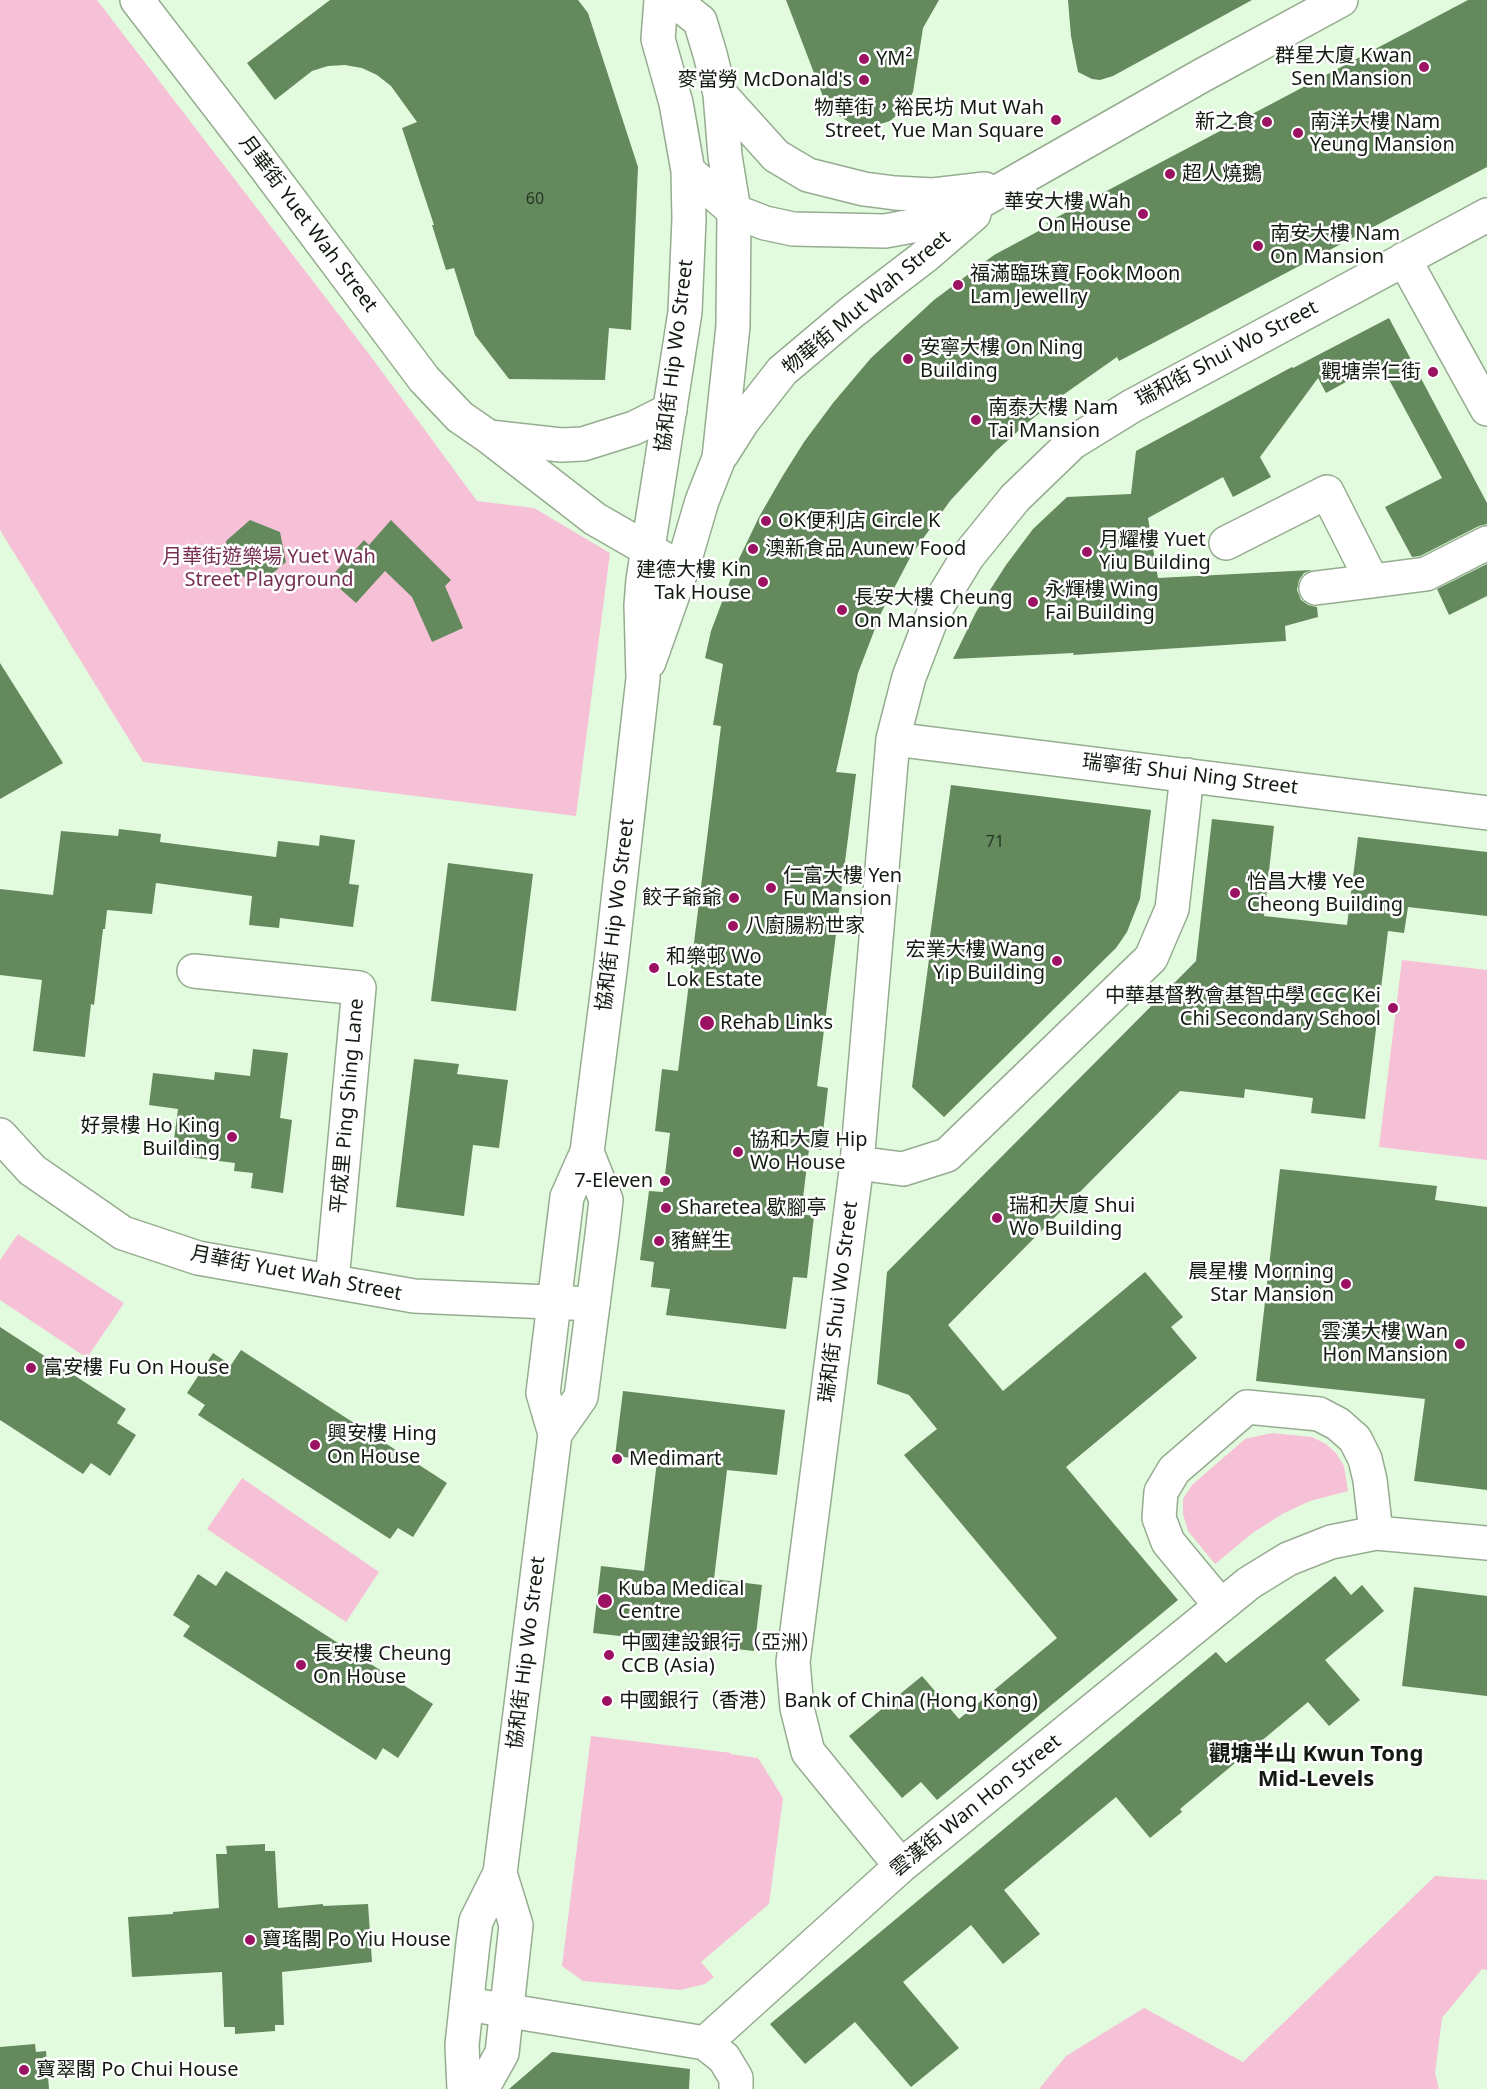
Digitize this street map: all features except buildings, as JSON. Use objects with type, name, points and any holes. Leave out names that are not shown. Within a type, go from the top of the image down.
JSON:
[{"type":"street","name":"月華街 Yuet Wah Street","points":[[137,0],[424,379],[460,417],[594,519],[682,569]]},
{"type":"street","name":"協和街 Hip Wo Street","points":[[464,2089],[462,2045],[476,1921],[500,1873],[555,1434],[543,1393],[567,1197],[587,1152],[643,678],[641,604],[686,291],[688,171],[675,104],[658,39],[661,0]]},
{"type":"street","name":"協和街 Hip Wo Street","points":[[643,678],[682,569],[702,501],[719,458],[733,326],[734,211],[725,156],[720,94],[699,21],[673,0]]},
{"type":"street","name":"物華街 Mut Wah Street","points":[[688,171],[734,211],[765,223],[793,229],[885,231],[934,222],[969,208],[1201,76],[1341,0]]},
{"type":"street","name":"物華街 Mut Wah Street","points":[[720,94],[776,156],[808,175],[864,189],[896,193],[933,195],[1005,187]]},
{"type":"street","name":"物華街 Mut Wah Street","points":[[719,458],[743,421],[782,371],[852,312],[924,257],[1005,187]]},
{"type":"street","name":"瑞和街 Shui Wo Street","points":[[901,1866],[808,1752],[796,1708],[793,1662],[857,1162],[892,739],[909,677],[934,612],[968,556],[1015,498],[1072,443],[1132,406],[1487,215]]},
{"type":"street","points":[[1404,259],[1487,409]]},
{"type":"street","name":"月華街 Yuet Wah Street","points":[[489,437],[561,445],[583,444],[634,428],[670,410]]},
{"type":"street","points":[[1226,543],[1328,492],[1372,581]]},
{"type":"street","points":[[1316,588],[1426,574],[1487,543]]},
{"type":"street","name":"瑞寧街 Shui Ning Street","points":[[892,739],[1487,813]]},
{"type":"street","points":[[857,1162],[903,1169],[947,1155],[1151,958],[1172,909],[1187,775]]},
{"type":"street","name":"平成里 Ping Shing Lane","points":[[194,971],[359,988],[332,1281]]},
{"type":"street","name":"月華街 Yuet Wah Street","points":[[0,1135],[32,1170],[123,1233],[198,1258],[414,1296],[593,1304]]},
{"type":"street","name":"協和街 Hip Wo Street","points":[[555,1434],[581,1397],[606,1200],[587,1152]]},
{"type":"street","points":[[1221,1606],[1168,1542],[1159,1518],[1161,1492],[1174,1470],[1247,1407],[1318,1414],[1338,1424],[1355,1439],[1365,1459],[1376,1533]]},
{"type":"street","name":"雲漢街 Wan Hon Street","points":[[705,2043],[901,1866],[1249,1583],[1288,1558],[1331,1542],[1376,1533],[1487,1543]]},
{"type":"street","name":"協和街 Hip Wo Street","points":[[482,2089],[502,2053],[516,1924],[500,1873]]},
{"type":"street","points":[[467,2004],[705,2043],[724,2058],[736,2078],[736,2089]]},
{"type":"green space","name":"月華街遊樂場 Yuet Wah Street Playground","points":[[0,0],[97,0],[372,358],[477,501],[534,508],[610,553],[576,816],[143,762],[0,530]]},
{"type":"green space","points":[[1402,960],[1487,970],[1487,1160],[1379,1147]]},
{"type":"green space","points":[[18,1234],[124,1303],[87,1358],[0,1300],[0,1260]]},
{"type":"green space","points":[[1272,1433],[1312,1437],[1326,1444],[1336,1453],[1344,1466],[1348,1491],[1310,1501],[1284,1513],[1254,1532],[1215,1564],[1188,1531],[1183,1514],[1183,1499],[1192,1485],[1245,1439]]},
{"type":"green space","points":[[242,1478],[379,1572],[346,1622],[207,1529]]},
{"type":"green space","points":[[591,1736],[758,1758],[783,1798],[769,1904],[701,1962],[714,1977],[705,1984],[680,1990],[583,1981],[562,1966]]},
{"type":"green space","points":[[1435,1876],[1487,1880],[1487,1970],[1482,1969],[1442,2018],[1435,2073],[1439,2089],[1039,2089],[1066,2056],[1144,2008],[1243,2062]]},
{"type":"place","name":"YM²","points":[[864,59]]},
{"type":"place","name":"群星大廈 Kwan Sen Mansion","points":[[1424,67]]},
{"type":"place","name":"麥當勞 McDonald's","points":[[864,80]]},
{"type":"place","name":"物華街，裕民坊 Mut Wah Street, Yue Man Square","points":[[1056,120]]},
{"type":"place","name":"新之食","points":[[1267,122]]},
{"type":"place","name":"南洋大樓 Nam Yeung Mansion","points":[[1298,133]]},
{"type":"place","name":"超人燒鵝","points":[[1170,174]]},
{"type":"place","name":"華安大樓 Wah On House","points":[[1143,214]]},
{"type":"place","name":"南安大樓 Nam On Mansion","points":[[1258,246]]},
{"type":"place","name":"福滿臨珠寶 Fook Moon Lam Jewellry","points":[[958,285]]},
{"type":"place","name":"安寧大樓 On Ning Building","points":[[908,359]]},
{"type":"place","name":"觀塘崇仁街","points":[[1433,372]]},
{"type":"place","name":"南泰大樓 Nam Tai Mansion","points":[[976,420]]},
{"type":"place","name":"OK便利店 Circle K","points":[[766,521]]},
{"type":"place","name":"澳新食品 Aunew Food","points":[[753,549]]},
{"type":"place","name":"月耀樓 Yuet Yiu Building","points":[[1087,552]]},
{"type":"place","name":"建德大樓 Kin Tak House","points":[[763,582]]},
{"type":"place","name":"永輝樓 Wing Fai Building","points":[[1033,602]]},
{"type":"place","name":"長安大樓 Cheung On Mansion","points":[[842,610]]},
{"type":"place","name":"仁富大樓 Yen Fu Mansion","points":[[771,888]]},
{"type":"place","name":"怡昌大樓 Yee Cheong Building","points":[[1235,893]]},
{"type":"place","name":"餃子爺爺","points":[[734,898]]},
{"type":"place","name":"八廚腸粉世家","points":[[733,926]]},
{"type":"place","name":"宏業大樓 Wang Yip Building","points":[[1057,961]]},
{"type":"place","name":"和樂邨 Wo Lok Estate","points":[[654,968]]},
{"type":"place","name":"中華基督教會基智中學 CCC Kei Chi Secondary School","points":[[1393,1008]]},
{"type":"place","name":"Rehab Links","points":[[707,1023]]},
{"type":"place","name":"好景樓 Ho King Building","points":[[232,1137]]},
{"type":"place","name":"協和大廈 Hip Wo House","points":[[738,1152]]},
{"type":"place","name":"7-Eleven","points":[[665,1181]]},
{"type":"place","name":"Sharetea 歇腳亭","points":[[666,1208]]},
{"type":"place","name":"瑞和大廈 Shui Wo Building","points":[[997,1218]]},
{"type":"place","name":"豬鮮生","points":[[659,1241]]},
{"type":"place","name":"晨星樓 Morning Star Mansion","points":[[1346,1284]]},
{"type":"place","name":"雲漢大樓 Wan Hon Mansion","points":[[1460,1344]]},
{"type":"place","name":"富安樓 Fu On House","points":[[31,1368]]},
{"type":"place","name":"興安樓 Hing On House","points":[[315,1445]]},
{"type":"place","name":"Medimart","points":[[617,1459]]},
{"type":"place","name":"Kuba Medical Centre","points":[[605,1601]]},
{"type":"place","name":"中國建設銀行（亞洲） CCB (Asia)","points":[[609,1655]]},
{"type":"place","name":"長安樓 Cheung On House","points":[[301,1665]]},
{"type":"place","name":"中國銀行（香港） Bank of China (Hong Kong)","points":[[607,1701]]},
{"type":"place","name":"寶瑤閣 Po Yiu House","points":[[250,1940]]},
{"type":"place","name":"寶翠閣 Po Chui House","points":[[24,2070]]},
{"type":"district","name":"觀塘半山 Kwun Tong Mid-Levels","points":[[1316,1768]]}]
